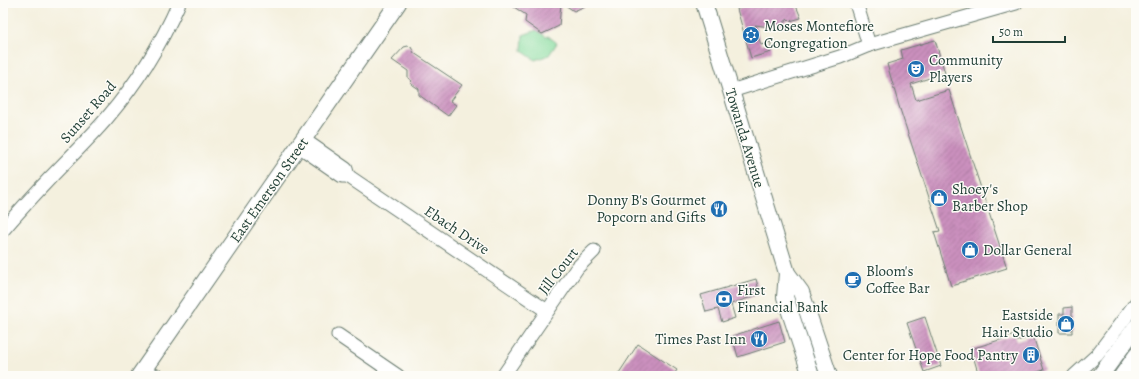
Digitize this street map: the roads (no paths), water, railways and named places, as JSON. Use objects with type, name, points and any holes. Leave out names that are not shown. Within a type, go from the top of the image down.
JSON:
[{"type":"main road","name":"East Emerson Street","points":[[146,374],[398,3]]},
{"type":"main road","name":"Towanda Avenue","points":[[704,3],[787,273],[801,292],[829,376]]},
{"type":"main road","name":"Towanda Avenue","points":[[787,273],[785,296],[811,376]]},
{"type":"main road","points":[[1100,376],[1136,327]]},
{"type":"main road","points":[[1122,376],[1136,356]]},
{"type":"street","name":"Sunset Road","points":[[3,230],[49,178],[95,132],[119,103],[159,43],[179,3]]},
{"type":"street","points":[[856,3],[869,45]]},
{"type":"street","points":[[731,91],[840,57],[869,45],[1016,3]]},
{"type":"street","name":"Ebach Drive","points":[[303,144],[306,151],[342,176],[348,176],[547,311]]},
{"type":"street","name":"Jill Court","points":[[502,376],[577,268],[594,251]]},
{"type":"street","points":[[1074,376],[1097,355],[1136,303]]},
{"type":"street","points":[[338,335],[398,376]]},
{"type":"place","name":"Moses Montefiore Congregation","points":[[751,35]]},
{"type":"place","name":"Community Players","points":[[916,69]]},
{"type":"place","name":"Shoey's Barber Shop","points":[[939,198]]},
{"type":"place","name":"Donny B's Gourmet Popcorn and Gifts","points":[[719,209]]},
{"type":"place","name":"Dollar General","points":[[970,250]]},
{"type":"place","name":"Bloom's Coffee Bar","points":[[853,280]]},
{"type":"place","name":"First Financial Bank","points":[[724,299]]},
{"type":"place","name":"Eastside Hair Studio","points":[[1066,324]]},
{"type":"place","name":"Times Past Inn","points":[[759,339]]},
{"type":"place","name":"Center for Hope Food Pantry","points":[[1031,355]]}]
